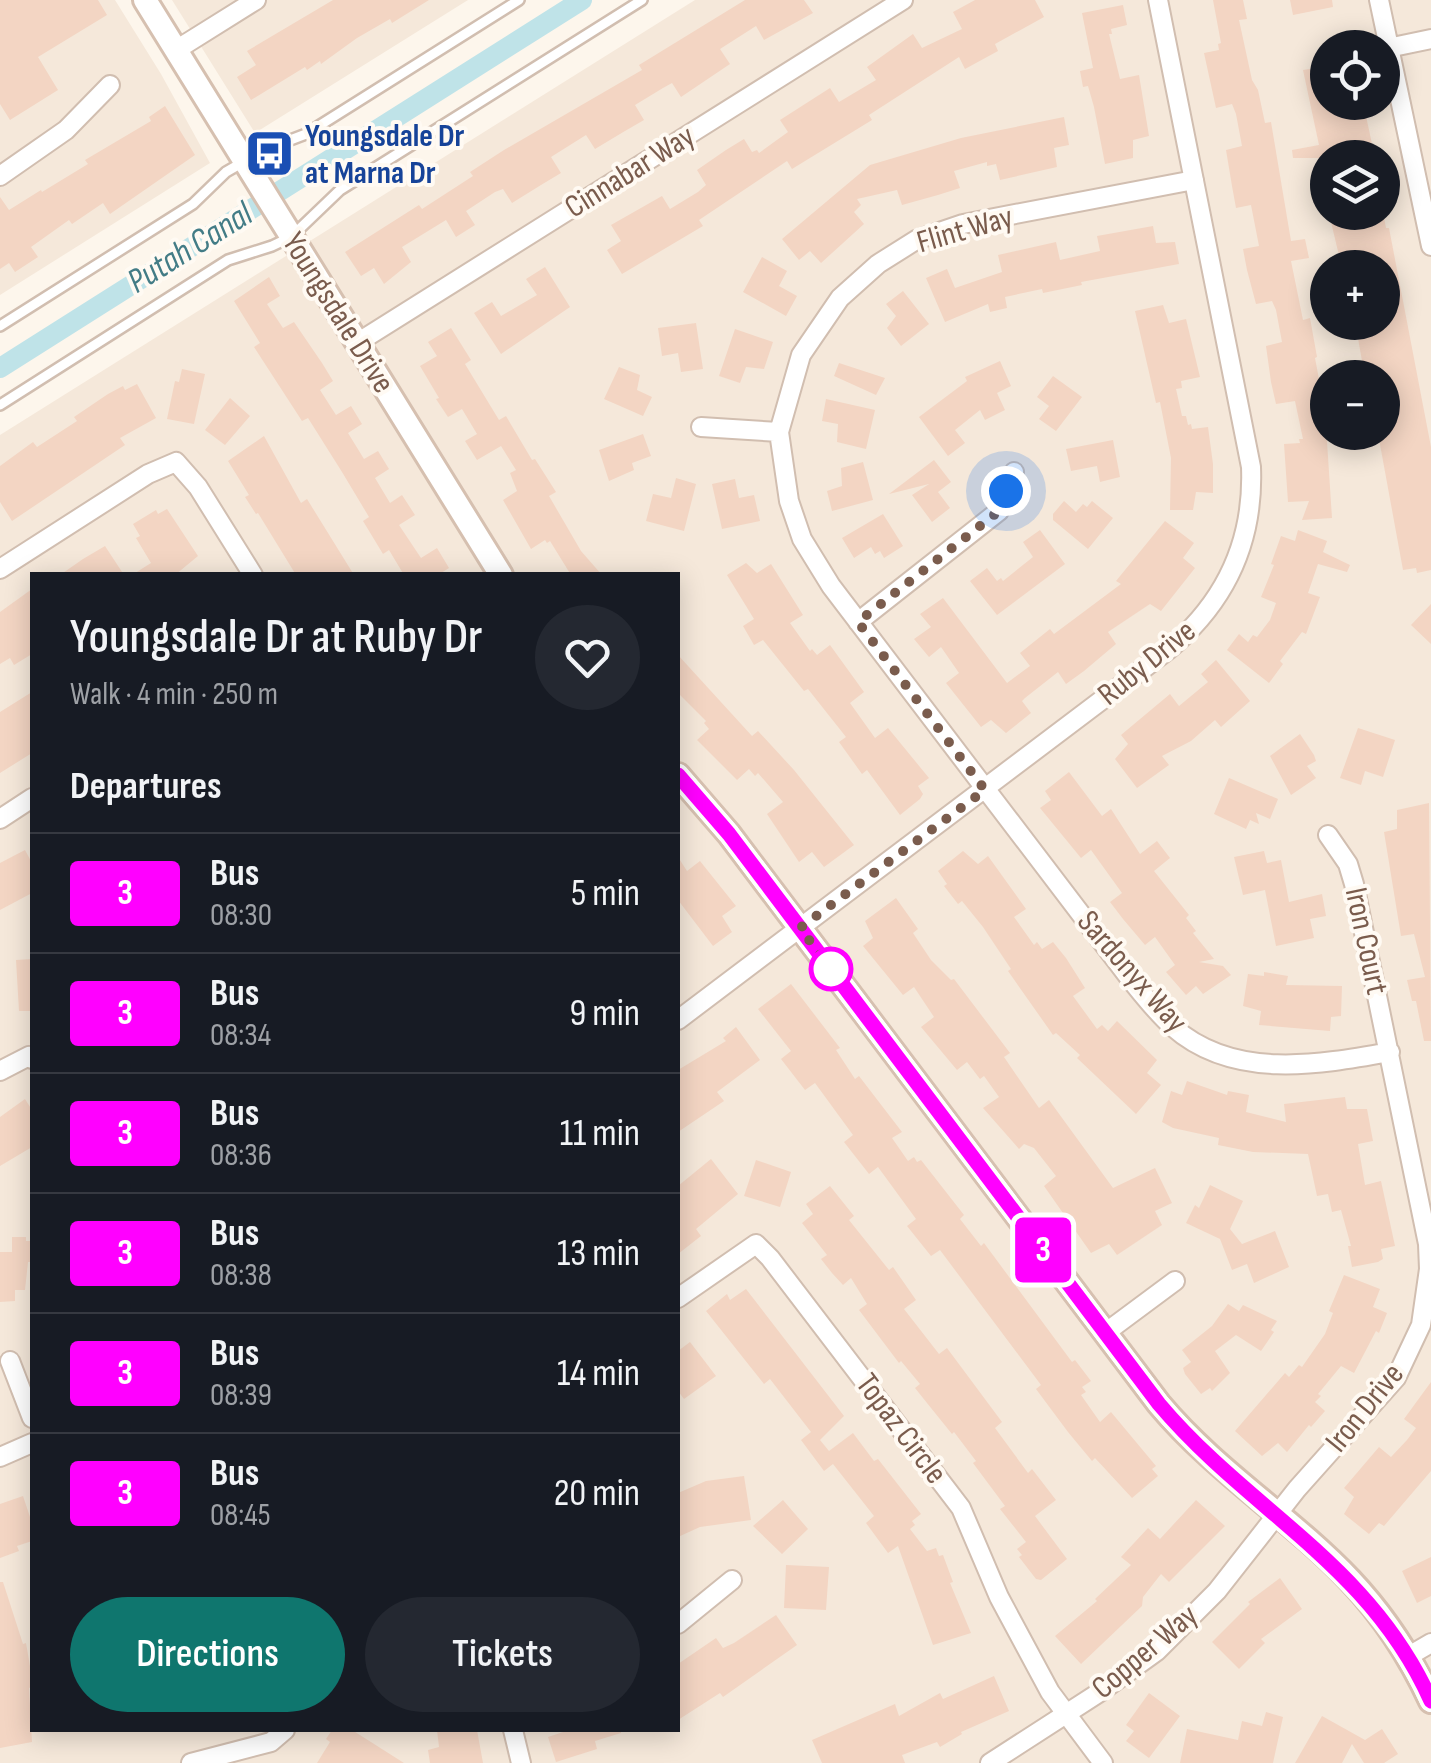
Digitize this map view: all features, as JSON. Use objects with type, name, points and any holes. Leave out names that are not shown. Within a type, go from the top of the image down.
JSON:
[{"type":"street","name":"Youngsdale Drive","points":[[145,0],[499,572]]},
{"type":"street","points":[[176,50],[256,0]]},
{"type":"street","name":"Cinnabar Way","points":[[357,343],[904,0]]},
{"type":"street","name":"Ruby Drive","points":[[680,1018],[1194,629],[1222,591],[1242,549],[1251,506],[1251,466],[1158,0]]},
{"type":"street","points":[[1379,0],[1385,30]]},
{"type":"street","points":[[1400,45],[1431,39]]},
{"type":"street","points":[[1,173],[66,130],[110,85]]},
{"type":"street","points":[[1400,103],[1431,246]]},
{"type":"street","name":"Flint Way","points":[[985,790],[830,586],[802,538],[788,501],[780,432],[801,356],[840,298],[878,264],[916,240],[963,224],[1194,180]]},
{"type":"street","points":[[702,428],[780,432]]},
{"type":"street","points":[[0,569],[148,474],[176,462],[198,487],[251,572]]},
{"type":"street","points":[[858,622],[999,511],[1014,472]]},
{"type":"street","points":[[680,777],[729,834],[1181,1430],[1357,1588],[1406,1657],[1431,1701]]},
{"type":"street","name":"Sardonyx Way","points":[[985,790],[1130,980],[1189,1039],[1239,1060],[1261,1064],[1309,1066],[1390,1052]]},
{"type":"street","points":[[0,820],[30,799]]},
{"type":"street","name":"Iron Court","points":[[1328,835],[1348,864],[1354,884],[1390,1052]]},
{"type":"street","name":"Iron Drive","points":[[1278,1516],[1297,1489],[1396,1378],[1421,1325],[1430,1269],[1428,1244],[1390,1052]]},
{"type":"street","points":[[0,1071],[30,1057]]},
{"type":"street","name":"Topaz Circle","points":[[680,1297],[756,1244],[770,1258],[961,1508],[999,1597],[1066,1715]]},
{"type":"street","points":[[1105,1333],[1175,1281]]},
{"type":"street","points":[[10,1361],[30,1413]]},
{"type":"street","points":[[0,1457],[30,1444]]},
{"type":"street","name":"Copper Way","points":[[990,1763],[1157,1650],[1217,1591],[1278,1516]]},
{"type":"street","points":[[680,1622],[732,1580]]},
{"type":"street","points":[[1406,1657],[1431,1643]]},
{"type":"street","points":[[1066,1715],[1102,1763]]},
{"type":"street","points":[[191,1763],[272,1742],[283,1732]]},
{"type":"street","points":[[513,1732],[521,1763]]},
{"type":"lane","points":[[0,326],[193,204],[226,172],[306,134],[519,0]]},
{"type":"lane","points":[[0,406],[228,260],[287,231],[340,190],[642,0]]},
{"type":"shaded area","points":[[0,0],[115,0],[210,163],[0,295]]},
{"type":"shaded area","points":[[172,0],[468,0],[255,133]]},
{"type":"shaded area","points":[[695,0],[1431,0],[1431,1763],[0,1763],[0,435]]},
{"type":"building","points":[[0,0],[98,0],[107,15],[38,57],[58,90],[10,120],[0,104]]},
{"type":"building","points":[[333,0],[429,0],[251,100],[237,77],[256,65],[247,51]]},
{"type":"building","points":[[745,0],[804,0],[813,13],[764,40],[756,26],[720,49],[730,64],[681,97],[672,83],[635,105],[644,120],[595,149],[586,135],[551,157],[561,173],[512,203],[503,189],[495,192],[466,211],[475,225],[456,237],[446,220],[402,247],[411,262],[384,284],[374,268],[361,276],[345,252],[419,205],[422,209],[504,150],[642,70],[639,65]]},
{"type":"building","points":[[975,0],[1035,0],[1044,17],[995,44],[998,51],[965,69],[959,57],[869,115],[872,120],[792,169],[787,161],[699,220],[703,226],[622,274],[607,250],[621,241],[611,225],[662,196],[670,209],[698,192],[706,185],[697,170],[744,139],[752,152],[759,153],[788,132],[780,120],[830,88],[839,102],[876,80],[867,67],[913,34],[922,48],[962,29],[953,12]]},
{"type":"building","points":[[1213,0],[1243,0],[1247,19],[1239,20],[1265,123],[1271,122],[1291,241],[1305,239],[1309,258],[1291,261],[1303,320],[1310,318],[1310,340],[1314,340],[1317,357],[1310,360],[1310,450],[1328,450],[1332,518],[1302,520],[1309,501],[1288,502],[1284,444],[1300,443],[1299,439],[1303,439],[1295,401],[1276,404],[1271,382],[1266,346],[1282,342],[1276,310],[1272,301],[1256,304],[1247,270],[1243,249],[1259,246],[1251,205],[1236,208],[1232,186],[1226,150],[1242,146],[1236,114],[1232,104],[1216,108],[1204,53],[1219,50]]},
{"type":"building","points":[[1290,0],[1332,0],[1333,7],[1293,15]]},
{"type":"building","points":[[1123,5],[1127,25],[1111,29],[1109,34],[1120,79],[1139,75],[1149,136],[1133,140],[1133,158],[1105,164],[1094,107],[1088,86],[1083,87],[1080,71],[1093,68],[1082,13]]},
{"type":"building","points":[[1310,69],[1310,103],[1303,70]]},
{"type":"building","points":[[165,106],[195,155],[110,214],[103,203],[72,224],[69,220],[31,247],[38,257],[15,272],[9,263],[0,269],[0,197],[9,210],[42,192],[88,164],[85,160],[151,121],[149,117]]},
{"type":"building","points":[[1064,117],[1069,145],[1054,148],[1057,167],[1000,180],[996,164],[987,166],[987,162],[954,171],[960,188],[938,195],[902,205],[897,190],[857,199],[861,205],[854,212],[864,224],[821,263],[810,251],[799,260],[782,239],[870,165],[961,138]]},
{"type":"building","points":[[1314,120],[1367,120],[1371,140],[1318,140]]},
{"type":"building","points":[[1310,147],[1310,158],[1293,158],[1292,150]]},
{"type":"building","points":[[1153,226],[1156,243],[1175,242],[1179,264],[1043,293],[1042,289],[1005,297],[1007,308],[990,312],[988,304],[945,322],[926,278],[947,269],[955,288],[1002,272],[998,255],[1056,242],[1060,260],[1100,251],[1097,236]]},
{"type":"building","points":[[1333,230],[1389,230],[1393,250],[1338,250]]},
{"type":"building","points":[[762,257],[787,271],[779,286],[797,296],[786,316],[743,292]]},
{"type":"building","points":[[545,267],[570,307],[501,354],[474,313],[492,302],[501,316],[537,295],[526,279]]},
{"type":"building","points":[[269,277],[280,296],[267,304],[283,328],[294,322],[322,363],[333,381],[320,390],[336,415],[351,406],[362,424],[348,433],[364,459],[378,451],[389,469],[375,478],[390,503],[402,495],[415,515],[399,525],[421,558],[437,548],[449,568],[443,572],[402,572],[389,550],[383,554],[363,521],[369,517],[308,418],[302,421],[254,347],[260,343],[234,301]]},
{"type":"building","points":[[1400,285],[1431,447],[1431,570],[1403,570],[1381,450],[1400,450],[1400,360],[1362,360],[1358,340],[1400,340]]},
{"type":"building","points":[[903,291],[929,324],[901,346],[887,328],[896,316],[886,304]]},
{"type":"building","points":[[1163,305],[1169,323],[1186,319],[1200,377],[1181,381],[1182,388],[1176,389],[1182,416],[1186,416],[1192,429],[1208,427],[1213,493],[1196,492],[1193,510],[1170,510],[1171,458],[1135,311]]},
{"type":"building","points":[[696,323],[703,369],[681,372],[678,353],[662,356],[658,328]]},
{"type":"building","points":[[451,328],[471,360],[465,364],[499,420],[506,416],[532,460],[535,459],[556,492],[549,496],[581,551],[599,572],[569,572],[550,541],[531,549],[503,500],[517,491],[510,473],[516,470],[501,446],[477,460],[465,441],[477,434],[462,409],[448,417],[420,366],[437,356],[428,342]]},
{"type":"building","points":[[735,329],[773,342],[764,369],[746,367],[740,383],[719,376]]},
{"type":"building","points":[[1000,361],[1011,386],[997,393],[1005,410],[985,420],[980,410],[955,430],[965,443],[948,456],[919,417],[967,381],[965,377]]},
{"type":"building","points":[[839,363],[885,378],[876,395],[834,376]]},
{"type":"building","points":[[619,367],[640,375],[637,390],[652,397],[643,416],[604,399]]},
{"type":"building","points":[[182,369],[205,374],[194,424],[167,419],[175,381],[179,382]]},
{"type":"building","points":[[1053,376],[1082,397],[1056,431],[1039,419],[1049,406],[1037,397]]},
{"type":"building","points":[[137,384],[156,418],[120,438],[125,445],[12,521],[0,502],[0,466],[33,442],[37,447],[77,421],[74,417],[108,394]]},
{"type":"building","points":[[230,398],[250,416],[225,445],[205,430]]},
{"type":"building","points":[[826,399],[875,410],[866,449],[837,442],[838,424],[822,421]]},
{"type":"building","points":[[643,434],[651,456],[632,463],[634,470],[609,481],[599,450]]},
{"type":"building","points":[[264,436],[301,503],[307,499],[352,572],[294,572],[245,497],[249,495],[228,461]]},
{"type":"building","points":[[1113,440],[1120,477],[1100,482],[1097,466],[1071,471],[1066,449]]},
{"type":"building","points":[[934,460],[951,482],[938,492],[950,508],[932,522],[912,495],[929,484],[889,494]]},
{"type":"building","points":[[863,462],[873,500],[832,511],[827,491],[842,486],[841,468]]},
{"type":"building","points":[[676,478],[696,484],[684,531],[646,521],[653,494],[671,498]]},
{"type":"building","points":[[735,479],[739,498],[754,495],[760,521],[722,529],[712,484]]},
{"type":"building","points":[[1064,501],[1076,512],[1092,501],[1113,518],[1088,549],[1053,520],[1053,514]]},
{"type":"building","points":[[167,509],[198,556],[179,572],[137,572],[151,563],[136,538],[140,536],[133,524],[156,510],[158,514]]},
{"type":"building","points":[[883,514],[903,546],[884,558],[871,547],[854,558],[842,538]]},
{"type":"building","points":[[1165,521],[1194,543],[1183,558],[1195,568],[1161,611],[1150,604],[1108,632],[1116,644],[1084,671],[1066,684],[1058,672],[1025,698],[1022,701],[1031,713],[1006,733],[991,720],[981,727],[946,683],[959,673],[941,647],[929,657],[914,639],[931,627],[920,614],[943,598],[1007,683],[1030,666],[1020,653],[1050,629],[1054,634],[1121,584],[1116,581]]},
{"type":"building","points":[[1040,530],[1065,564],[997,615],[970,581],[987,568],[997,581],[1003,581],[1033,557],[1023,542]]},
{"type":"building","points":[[1298,530],[1327,541],[1323,552],[1350,565],[1347,572],[1318,564],[1308,593],[1320,597],[1306,634],[1302,632],[1280,661],[1283,664],[1269,683],[1227,650],[1239,634],[1248,642],[1253,635],[1257,637],[1270,620],[1276,603],[1261,597],[1274,565],[1271,564],[1281,536],[1295,541]]},
{"type":"building","points":[[105,546],[122,572],[64,572]]},
{"type":"building","points":[[746,563],[757,573],[771,564],[803,615],[790,623],[810,651],[817,655],[830,645],[864,692],[850,703],[875,738],[888,728],[929,778],[918,786],[923,794],[920,799],[900,815],[867,770],[862,774],[839,742],[846,737],[808,689],[804,691],[763,640],[754,645],[743,626],[754,619],[727,575]]},
{"type":"building","points":[[30,590],[30,655],[14,665],[10,658],[0,664],[0,612]]},
{"type":"building","points":[[1431,604],[1431,644],[1411,625]]},
{"type":"building","points":[[680,657],[752,736],[758,731],[854,845],[824,867],[812,852],[799,862],[767,814],[783,802],[758,773],[755,776],[749,769],[737,780],[697,740],[709,729],[680,695]]},
{"type":"building","points":[[1216,660],[1250,701],[1221,727],[1215,720],[1191,741],[1162,756],[1169,765],[1137,788],[1115,759],[1128,744],[1121,735],[1170,694],[1179,706],[1208,682],[1201,674]]},
{"type":"building","points":[[30,693],[30,754],[0,773],[0,712]]},
{"type":"building","points":[[1358,728],[1395,740],[1383,777],[1365,771],[1361,785],[1340,778]]},
{"type":"building","points":[[1300,734],[1314,755],[1316,761],[1307,766],[1316,778],[1291,795],[1270,756]]},
{"type":"building","points":[[1069,772],[1102,816],[1111,809],[1140,854],[1157,841],[1170,858],[1154,871],[1189,915],[1186,918],[1196,931],[1193,933],[1214,959],[1199,962],[1223,966],[1231,975],[1203,994],[1196,986],[1186,995],[1166,972],[1175,965],[1155,937],[1145,945],[1123,919],[1110,902],[1122,893],[1091,850],[1081,858],[1040,808],[1051,800],[1045,791]]},
{"type":"building","points":[[1229,778],[1278,799],[1270,819],[1256,813],[1259,824],[1250,820],[1246,829],[1214,814]]},
{"type":"building","points":[[1429,803],[1431,1041],[1424,1041],[1416,1001],[1412,1001],[1407,980],[1425,977],[1414,934],[1401,936],[1384,832],[1397,829],[1397,810]]},
{"type":"building","points":[[25,850],[30,859],[30,894],[0,910],[0,863]]},
{"type":"building","points":[[963,851],[978,864],[988,856],[1026,909],[1014,917],[1034,945],[1037,942],[1042,949],[1053,942],[1066,958],[1085,988],[1073,996],[1097,1029],[1102,1025],[1108,1031],[1117,1021],[1157,1060],[1147,1073],[1161,1085],[1136,1114],[1077,1058],[1080,1055],[1056,1033],[1053,1035],[983,927],[944,886],[947,884],[938,871]]},
{"type":"building","points":[[1264,851],[1267,863],[1281,860],[1289,902],[1322,894],[1326,916],[1310,919],[1314,938],[1276,946],[1265,890],[1243,895],[1234,857]]},
{"type":"building","points":[[680,860],[687,871],[700,861],[736,906],[722,916],[732,932],[713,946],[680,903]]},
{"type":"building","points":[[896,898],[918,929],[913,933],[931,960],[954,979],[1010,1053],[1004,1057],[1039,1108],[1049,1100],[1113,1188],[1155,1168],[1172,1203],[1155,1211],[1162,1225],[1117,1255],[1109,1244],[1091,1253],[1044,1186],[1056,1176],[1034,1148],[1024,1144],[1019,1149],[983,1108],[999,1097],[984,1076],[980,1079],[967,1062],[957,1070],[921,1027],[934,1017],[914,987],[903,995],[863,946],[873,938],[865,921]]},
{"type":"building","points":[[30,959],[30,1011],[19,1011],[16,960]]},
{"type":"building","points":[[1264,972],[1288,976],[1286,985],[1342,986],[1341,1016],[1331,1017],[1330,1031],[1259,1025],[1261,1011],[1243,1006],[1248,974],[1264,976]]},
{"type":"building","points":[[791,984],[840,1048],[836,1050],[855,1079],[859,1076],[902,1132],[892,1138],[908,1161],[914,1157],[917,1162],[921,1160],[964,1215],[960,1219],[981,1246],[984,1243],[1072,1362],[1075,1360],[1091,1381],[1082,1387],[1086,1392],[1081,1395],[1100,1422],[1111,1412],[1156,1466],[1152,1469],[1158,1476],[1132,1498],[1068,1432],[1036,1389],[1041,1385],[940,1250],[931,1256],[907,1226],[916,1219],[878,1167],[869,1174],[844,1142],[853,1135],[815,1083],[805,1090],[781,1059],[791,1051],[758,1009]]},
{"type":"building","points":[[736,1027],[760,1060],[717,1092],[724,1101],[680,1131],[680,1069],[726,1041],[723,1038]]},
{"type":"building","points":[[1187,1081],[1227,1095],[1228,1091],[1249,1095],[1246,1112],[1286,1122],[1284,1104],[1345,1097],[1347,1109],[1367,1109],[1373,1141],[1358,1144],[1365,1185],[1381,1181],[1395,1246],[1381,1249],[1383,1259],[1378,1262],[1352,1267],[1341,1210],[1332,1212],[1328,1194],[1317,1196],[1308,1154],[1253,1152],[1218,1145],[1219,1138],[1162,1122],[1171,1091],[1182,1095]]},
{"type":"building","points":[[25,1099],[30,1107],[30,1148],[0,1166],[0,1117]]},
{"type":"building","points":[[711,1159],[738,1194],[696,1229],[701,1236],[680,1252],[680,1184]]},
{"type":"building","points":[[756,1160],[791,1172],[780,1207],[744,1196]]},
{"type":"building","points":[[1210,1185],[1243,1201],[1230,1229],[1242,1244],[1275,1231],[1289,1267],[1254,1283],[1247,1264],[1232,1270],[1220,1239],[1186,1223]]},
{"type":"building","points":[[830,1186],[854,1216],[849,1220],[889,1270],[893,1267],[916,1300],[904,1309],[939,1354],[947,1348],[1002,1422],[995,1428],[1028,1473],[1032,1469],[1056,1500],[1035,1516],[1067,1559],[1041,1580],[1019,1557],[1022,1555],[1017,1549],[1026,1542],[1000,1509],[1005,1506],[973,1463],[976,1461],[915,1388],[920,1384],[859,1310],[867,1304],[851,1278],[843,1285],[821,1259],[827,1255],[802,1223],[813,1214],[806,1204]]},
{"type":"building","points":[[12,1237],[26,1237],[30,1241],[25,1290],[15,1290],[15,1301],[0,1302],[0,1252],[12,1252]]},
{"type":"building","points":[[1344,1275],[1380,1289],[1373,1307],[1387,1313],[1379,1333],[1376,1331],[1354,1373],[1341,1366],[1318,1394],[1321,1396],[1315,1402],[1325,1411],[1311,1427],[1287,1452],[1278,1443],[1262,1456],[1235,1431],[1285,1373],[1289,1377],[1299,1365],[1302,1367],[1325,1334],[1333,1313],[1329,1311]]},
{"type":"building","points":[[746,1289],[844,1416],[820,1440],[829,1451],[853,1433],[921,1514],[912,1521],[915,1525],[910,1529],[927,1551],[936,1548],[939,1556],[943,1555],[971,1633],[933,1645],[898,1546],[888,1553],[866,1523],[874,1516],[833,1464],[824,1471],[801,1440],[811,1432],[770,1379],[764,1384],[706,1311],[727,1294],[730,1300]]},
{"type":"building","points":[[1228,1304],[1239,1311],[1243,1305],[1277,1321],[1271,1330],[1274,1332],[1261,1351],[1236,1335],[1215,1351],[1230,1373],[1212,1391],[1210,1388],[1201,1394],[1185,1374],[1183,1368],[1191,1362],[1182,1350],[1212,1326]]},
{"type":"building","points":[[690,1342],[716,1376],[684,1399],[680,1394],[680,1350]]},
{"type":"building","points":[[1431,1382],[1431,1471],[1384,1526],[1379,1523],[1369,1534],[1344,1514],[1354,1497],[1344,1488],[1379,1447],[1391,1457],[1407,1440],[1416,1428],[1404,1419]]},
{"type":"building","points":[[744,1476],[751,1520],[700,1527],[680,1536],[680,1492],[706,1481]]},
{"type":"building","points":[[23,1496],[30,1517],[30,1542],[0,1558],[0,1504]]},
{"type":"building","points":[[783,1500],[808,1529],[782,1554],[753,1526]]},
{"type":"building","points":[[1196,1500],[1225,1526],[1169,1582],[1161,1574],[1143,1597],[1142,1606],[1081,1664],[1055,1636],[1097,1601],[1131,1565],[1121,1557],[1148,1528],[1160,1539]]},
{"type":"building","points":[[1431,1557],[1431,1596],[1417,1603],[1402,1571]]},
{"type":"building","points":[[786,1565],[829,1567],[826,1610],[784,1608]]},
{"type":"building","points":[[1280,1578],[1302,1609],[1261,1639],[1265,1643],[1239,1669],[1212,1642],[1248,1602]]},
{"type":"building","points":[[3,1582],[23,1644],[26,1643],[32,1742],[0,1748]]},
{"type":"building","points":[[776,1615],[797,1645],[723,1697],[720,1693],[680,1719],[680,1663],[716,1638],[723,1648]]},
{"type":"building","points":[[994,1676],[1009,1711],[961,1732],[940,1747],[937,1742],[902,1755],[905,1763],[822,1763],[812,1740],[895,1704],[899,1716],[940,1693],[943,1699]]},
{"type":"building","points":[[1149,1693],[1180,1716],[1149,1758],[1126,1741],[1134,1731],[1126,1725]]},
{"type":"building","points":[[1266,1712],[1283,1717],[1273,1763],[1180,1763],[1187,1729],[1238,1740],[1242,1721],[1262,1726]]},
{"type":"building","points":[[1322,1716],[1365,1740],[1382,1729],[1398,1754],[1384,1763],[1364,1763],[1352,1744],[1342,1763],[1295,1763]]},
{"type":"building","points":[[331,1732],[355,1732],[404,1763],[317,1763],[330,1742],[326,1739]]},
{"type":"building","points":[[437,1732],[477,1732],[483,1763],[430,1763],[428,1750],[439,1747]]},
{"type":"building","points":[[563,1732],[621,1732],[595,1741],[597,1749],[556,1762],[548,1737]]},
{"type":"waterway","name":"Putah Canal","points":[[0,368],[582,0]]},
{"type":"bus line","name":"3","points":[[680,777],[729,834],[1159,1404],[1206,1454],[1366,1597],[1431,1701]]},
{"type":"place","name":"Youngsdale Dr at Marna Dr","points":[[270,154]]},
{"type":"route","points":[[831,969],[800,928],[985,790],[858,622],[999,511],[1006,491]]}]
